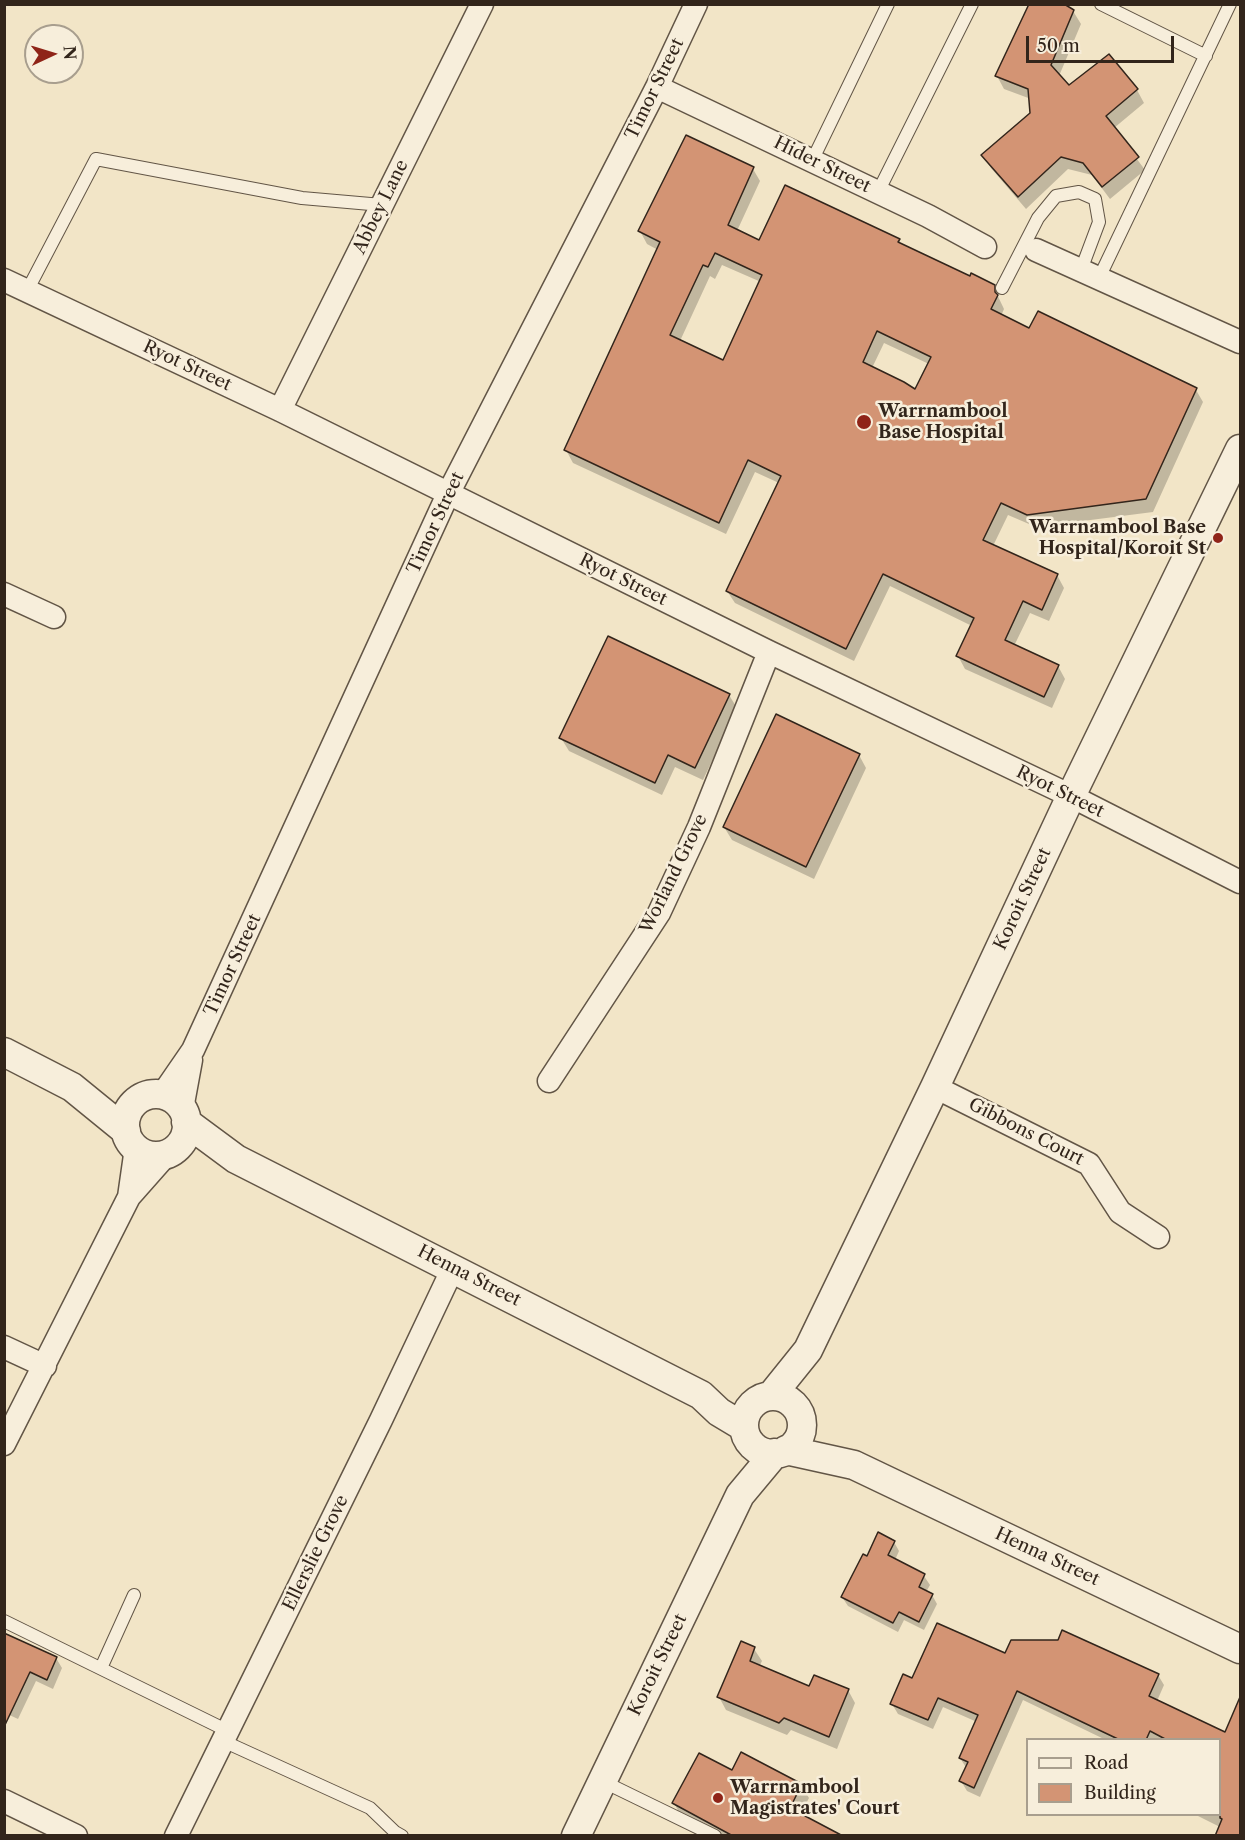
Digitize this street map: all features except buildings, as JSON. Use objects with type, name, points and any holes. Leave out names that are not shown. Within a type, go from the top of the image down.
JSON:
[{"type":"street","name":"Abbey Lane","points":[[280,410],[482,4]]},
{"type":"street","name":"Timor Street","points":[[4,1444],[169,1121],[193,1050],[448,494],[657,87],[696,4]]},
{"type":"street","name":"Hider Street","points":[[657,87],[878,192],[985,247]]},
{"type":"street","points":[[1036,250],[1240,342]]},
{"type":"street","name":"Ryot Street","points":[[4,280],[280,410],[769,652],[1071,796],[1240,882]]},
{"type":"street","name":"Koroit Street","points":[[576,1836],[740,1495],[755,1416],[808,1350],[935,1087],[1071,796],[1240,449]]},
{"type":"street","points":[[4,594],[54,617]]},
{"type":"street","name":"Worland Grove","points":[[549,1081],[659,913],[699,827],[769,652]]},
{"type":"street","name":"Henna Street","points":[[4,1052],[72,1087],[169,1121],[236,1159],[701,1395],[755,1416]]},
{"type":"street","name":"Henna Street","points":[[72,1087],[131,1140]]},
{"type":"street","name":"Gibbons Court","points":[[935,1087],[1089,1164],[1120,1212],[1158,1237]]},
{"type":"street","points":[[134,1104],[169,1121],[150,1156],[131,1140],[126,1116],[134,1104]]},
{"type":"street","name":"Timor Street","points":[[129,1197],[131,1140]]},
{"type":"street","name":"Ellerslie Grove","points":[[176,1836],[381,1420],[453,1268]]},
{"type":"street","points":[[4,1347],[45,1366]]},
{"type":"street","name":"Koroit Street","points":[[800,1417],[808,1350]]},
{"type":"street","points":[[786,1399],[800,1417],[798,1439],[780,1452],[759,1450],[755,1416],[786,1399]]},
{"type":"street","name":"Henna Street","points":[[800,1417],[854,1466]]},
{"type":"street","name":"Koroit Street","points":[[740,1495],[780,1452]]},
{"type":"street","name":"Henna Street","points":[[780,1452],[854,1466],[1240,1649]]},
{"type":"street","points":[[4,1802],[76,1836]]},
{"type":"lane","points":[[812,161],[888,4]]},
{"type":"lane","points":[[878,192],[972,4]]},
{"type":"lane","points":[[1101,4],[1206,56]]},
{"type":"lane","points":[[1090,274],[1206,56],[1230,4]]},
{"type":"lane","points":[[27,291],[96,159],[302,198],[382,205]]},
{"type":"lane","points":[[1002,288],[1038,218],[1056,196],[1079,192],[1095,199],[1099,222],[1090,274]]},
{"type":"lane","points":[[101,1668],[134,1595]]},
{"type":"lane","points":[[4,1621],[101,1668],[226,1736],[370,1808],[402,1836]]},
{"type":"lane","points":[[602,1781],[715,1836]]},
{"type":"place","name":"Warrnambool Base Hospital","points":[[864,422]]},
{"type":"place","name":"Warrnambool Base Hospital/Koroit St","points":[[1218,538]]},
{"type":"place","name":"Warrnambool Magistrates' Court","points":[[718,1798]]}]
